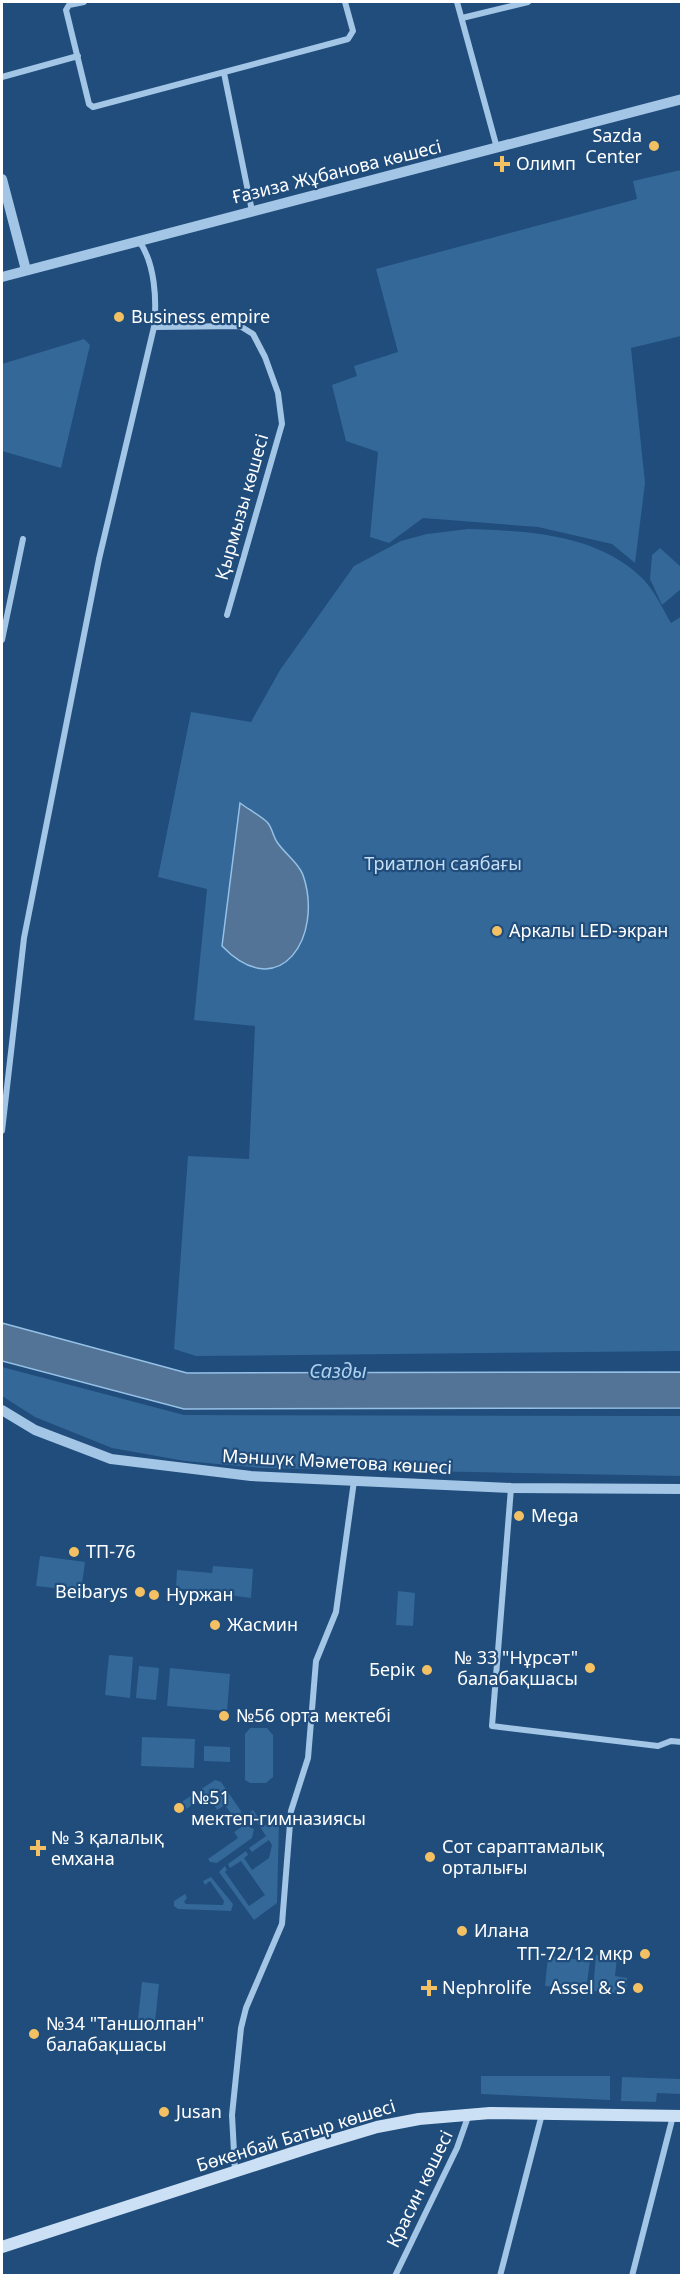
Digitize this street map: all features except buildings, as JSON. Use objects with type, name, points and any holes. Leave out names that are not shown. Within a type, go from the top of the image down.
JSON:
[{"type":"main road","name":"Бөкенбай Батыр көшесі","points":[[2,2247],[377,2127],[469,2113],[677,2116]]},
{"type":"street","points":[[84,2],[69,5],[66,10],[90,104],[93,107],[348,39],[353,31],[345,2]]},
{"type":"street","points":[[457,2],[497,148]]},
{"type":"street","points":[[462,18],[528,2]]},
{"type":"street","points":[[2,77],[78,56]]},
{"type":"street","points":[[224,73],[252,211]]},
{"type":"street","name":"Ғазиза Жұбанова көшесі","points":[[2,277],[681,99]]},
{"type":"street","points":[[2,179],[26,270]]},
{"type":"street","points":[[2,1131],[4,1074],[24,938],[99,559],[154,327],[156,312],[149,254],[139,240]]},
{"type":"street","name":"Қырмызы көшесі","points":[[154,327],[240,326],[253,334],[278,393],[282,424],[227,615]]},
{"type":"street","points":[[2,640],[23,539]]},
{"type":"street","name":"Мәншүк Мәметова көшесі","points":[[2,1410],[35,1430],[111,1459],[251,1476],[511,1488],[681,1489]]},
{"type":"street","points":[[236,2172],[232,2115],[241,2028],[246,2008],[282,1924],[291,1811],[308,1758],[316,1661],[336,1612],[354,1481]]},
{"type":"street","points":[[511,1488],[492,1726],[658,1746],[671,1741],[681,1742]]},
{"type":"street","name":"Красин көшесі","points":[[395,2276],[457,2148],[469,2113]]},
{"type":"street","points":[[500,2276],[542,2114]]},
{"type":"street","points":[[632,2276],[677,2116]]},
{"type":"green space","points":[[681,170],[681,336],[631,348],[645,483],[635,563],[612,544],[538,527],[423,518],[389,543],[370,537],[378,452],[346,441],[332,385],[357,376],[354,366],[398,352],[376,269],[637,199],[633,181]]},
{"type":"green space","points":[[84,339],[90,345],[61,468],[2,451],[2,364]]},
{"type":"green space","name":"Триатлон саябағы","points":[[468,529],[538,534],[584,544],[626,565],[644,580],[671,623],[682,616],[681,1351],[196,1356],[174,1349],[188,1156],[249,1159],[255,1026],[194,1020],[207,889],[158,877],[191,712],[251,722],[280,670],[354,566],[401,541],[427,534]]},
{"type":"green space","points":[[660,548],[682,568],[681,589],[662,605],[650,579],[652,555]]},
{"type":"green space","points":[[2,1367],[184,1415],[681,1416],[681,1476],[262,1468],[185,1461],[112,1448],[35,1417],[2,1396]]},
{"type":"green space","points":[[40,1556],[85,1562],[81,1591],[36,1586]]},
{"type":"green space","points":[[213,1566],[253,1569],[251,1598],[176,1588],[177,1570],[212,1573]]},
{"type":"green space","points":[[398,1591],[415,1593],[413,1626],[396,1625]]},
{"type":"green space","points":[[109,1655],[133,1657],[130,1698],[105,1695]]},
{"type":"green space","points":[[139,1666],[159,1668],[156,1700],[136,1698]]},
{"type":"green space","points":[[170,1668],[230,1674],[227,1711],[167,1706]]},
{"type":"green space","points":[[250,1728],[267,1728],[273,1735],[273,1777],[266,1783],[250,1783],[245,1780],[245,1734]]},
{"type":"green space","points":[[142,1737],[195,1739],[194,1768],[141,1766]]},
{"type":"green space","points":[[204,1746],[230,1747],[230,1762],[204,1761]]},
{"type":"green space","points":[[215,1780],[221,1782],[241,1811],[240,1816],[235,1819],[225,1805],[217,1810],[208,1794],[182,1812],[180,1806],[183,1801]]},
{"type":"green space","points":[[253,1810],[264,1826],[272,1820],[279,1821],[277,1903],[254,1920],[219,1872],[225,1866],[227,1870],[225,1872],[249,1906],[265,1895],[241,1861],[230,1868],[228,1864],[246,1851],[248,1855],[244,1858],[252,1870],[269,1858],[272,1845],[269,1840],[252,1852],[249,1848],[266,1836],[250,1812]]},
{"type":"green space","points":[[245,1825],[254,1829],[252,1838],[217,1863],[210,1862],[208,1859],[238,1838],[234,1832]]},
{"type":"green space","points":[[211,1877],[233,1904],[231,1911],[178,1909],[174,1906],[174,1901],[185,1894],[186,1904],[223,1905],[224,1901],[210,1881],[205,1885],[203,1881]]},
{"type":"green space","points":[[596,1955],[617,1957],[615,1976],[627,1978],[626,1994],[593,1991]]},
{"type":"green space","points":[[548,1956],[590,1961],[586,1990],[545,1986]]},
{"type":"green space","points":[[142,1982],[159,1984],[154,2031],[137,2029]]},
{"type":"green space","points":[[481,2076],[610,2076],[610,2100],[481,2094]]},
{"type":"green space","points":[[622,2077],[681,2079],[681,2094],[657,2093],[656,2102],[621,2101]]},
{"type":"shaded area","points":[[240,803],[267,822],[277,842],[303,875],[308,898],[307,920],[302,940],[292,956],[279,966],[262,969],[243,963],[222,946]]},
{"type":"shaded area","points":[[2,1323],[187,1373],[681,1372],[681,1408],[184,1409],[2,1361]]},
{"type":"place","name":"Sazda Center","points":[[654,146]]},
{"type":"place","name":"Олимп","points":[[502,164]]},
{"type":"place","name":"Business empire","points":[[119,317]]},
{"type":"place","name":"Аркалы LED-экран","points":[[497,931]]},
{"type":"place","name":"Mega","points":[[519,1516]]},
{"type":"place","name":"ТП-76","points":[[74,1552]]},
{"type":"place","name":"Beibarys","points":[[140,1592]]},
{"type":"place","name":"Нуржан","points":[[154,1595]]},
{"type":"place","name":"Жасмин","points":[[215,1625]]},
{"type":"place","name":"№ 33 \"Нұрсәт\" балабақшасы","points":[[590,1668]]},
{"type":"place","name":"Берік","points":[[427,1670]]},
{"type":"place","name":"№56 орта мектебі","points":[[224,1716]]},
{"type":"place","name":"№51 мектеп-гимназиясы","points":[[179,1808]]},
{"type":"place","name":"№ 3 қалалық емхана","points":[[38,1848]]},
{"type":"place","name":"Сот сараптамалық орталығы","points":[[430,1857]]},
{"type":"place","name":"Илана","points":[[462,1931]]},
{"type":"place","name":"ТП-72/12 мкр","points":[[645,1954]]},
{"type":"place","name":"Nephrolife","points":[[429,1988]]},
{"type":"place","name":"Assel & S","points":[[638,1988]]},
{"type":"place","name":"№34 \"Таншолпан\" балабақшасы","points":[[34,2034]]},
{"type":"place","name":"Jusan","points":[[164,2112]]},
{"type":"water label","name":"Сазды","points":[[338,1371]]}]
